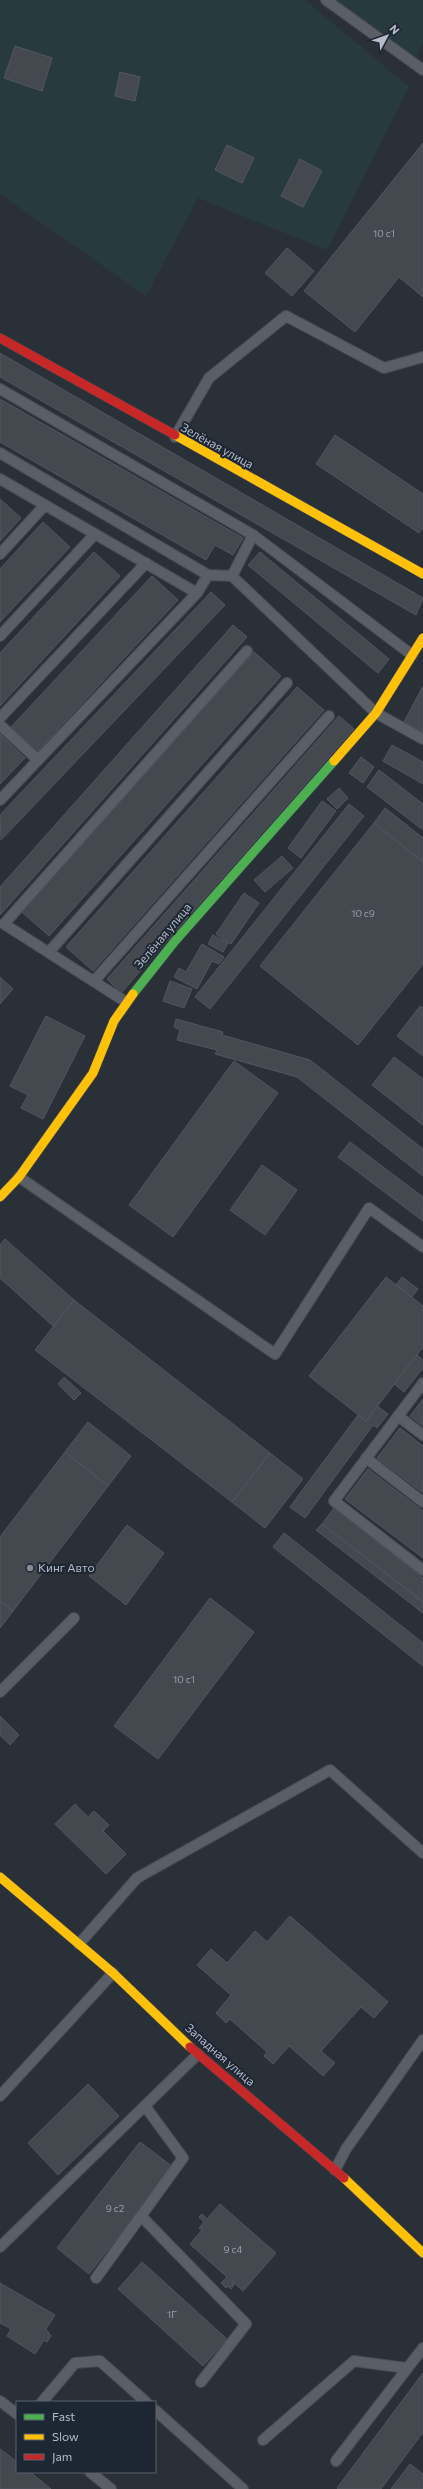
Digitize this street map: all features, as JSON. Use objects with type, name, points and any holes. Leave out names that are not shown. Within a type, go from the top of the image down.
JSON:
[{"type":"street","name":"Зелёная улица","points":[[0,338],[174,437],[423,574]]},
{"type":"street","name":"Зелёная улица","points":[[0,1197],[19,1177],[93,1073],[114,1021],[126,1002],[175,941],[376,713],[423,638]]},
{"type":"street","name":"Западная улица","points":[[0,1877],[113,1973],[198,2054],[335,2170],[423,2253]]},
{"type":"lane","points":[[326,0],[423,70]]},
{"type":"lane","points":[[174,437],[209,378],[286,316],[384,368],[423,357]]},
{"type":"lane","points":[[0,389],[253,535],[412,655]]},
{"type":"lane","points":[[0,453],[208,574],[232,576],[376,713],[423,739]]},
{"type":"lane","points":[[0,479],[197,593]]},
{"type":"lane","points":[[0,554],[45,505]]},
{"type":"lane","points":[[0,636],[95,534]]},
{"type":"lane","points":[[232,576],[253,535]]},
{"type":"lane","points":[[0,718],[146,563]]},
{"type":"lane","points":[[0,800],[197,593],[208,574]]},
{"type":"lane","points":[[126,1002],[4,924],[247,651]]},
{"type":"lane","points":[[49,952],[287,683]]},
{"type":"lane","points":[[94,981],[329,716]]},
{"type":"lane","points":[[0,725],[38,760]]},
{"type":"lane","points":[[19,1177],[275,1354],[369,1208],[423,1247]]},
{"type":"lane","points":[[423,1383],[334,1501],[423,1570]]},
{"type":"lane","points":[[398,1416],[423,1435]]},
{"type":"lane","points":[[366,1458],[423,1502]]},
{"type":"lane","points":[[0,1692],[74,1618]]},
{"type":"lane","points":[[79,1944],[137,1878],[330,1770],[423,1853]]},
{"type":"lane","points":[[0,2096],[113,1973]]},
{"type":"lane","points":[[335,2170],[346,2149],[423,2040]]},
{"type":"lane","points":[[0,2247],[198,2054]]},
{"type":"lane","points":[[96,2278],[183,2158],[145,2106]]},
{"type":"lane","points":[[141,2216],[246,2324],[201,2382]]},
{"type":"lane","points":[[336,2461],[406,2368],[423,2348]]},
{"type":"lane","points":[[43,2401],[75,2363],[100,2361],[145,2401]]},
{"type":"lane","points":[[263,2440],[354,2362],[406,2368]]},
{"type":"lane","points":[[0,2401],[16,2413]]},
{"type":"lane","points":[[156,2411],[243,2489]]},
{"type":"lane","points":[[91,2473],[111,2489]]},
{"type":"green space","points":[[0,0],[305,0],[409,87],[327,250],[198,198],[146,296],[0,194]]},
{"type":"green space","points":[[336,0],[423,0],[423,42],[414,64]]},
{"type":"building","points":[[15,46],[52,58],[42,91],[4,78]]},
{"type":"building","points":[[120,72],[140,77],[135,101],[115,96]]},
{"type":"building","points":[[423,143],[423,297],[399,277],[355,332],[304,291]]},
{"type":"building","points":[[227,145],[254,158],[242,183],[215,170]]},
{"type":"building","points":[[300,159],[322,171],[303,207],[281,196]]},
{"type":"building","points":[[287,248],[314,271],[292,296],[265,273]]},
{"type":"building","points":[[0,353],[423,598],[416,615],[0,377]]},
{"type":"building","points":[[0,399],[243,538],[233,555],[215,545],[206,560],[0,442]]},
{"type":"building","points":[[335,435],[423,494],[423,527],[419,533],[316,464]]},
{"type":"building","points":[[0,499],[21,518],[0,541]]},
{"type":"building","points":[[43,522],[70,547],[0,622],[0,569]]},
{"type":"building","points":[[94,552],[120,576],[0,706],[0,653]]},
{"type":"building","points":[[260,552],[389,659],[378,673],[248,565]]},
{"type":"building","points":[[152,576],[178,600],[37,752],[11,727]]},
{"type":"building","points":[[211,592],[225,605],[1,840],[0,815]]},
{"type":"building","points":[[233,625],[247,637],[0,915],[0,887]]},
{"type":"building","points":[[254,652],[281,676],[49,936],[22,912]]},
{"type":"building","points":[[423,686],[423,732],[404,722]]},
{"type":"building","points":[[297,687],[324,710],[93,971],[66,947]]},
{"type":"building","points":[[339,716],[354,729],[121,993],[107,979]]},
{"type":"building","points":[[0,734],[25,758],[0,784]]},
{"type":"building","points":[[392,745],[423,762],[423,784],[383,761]]},
{"type":"building","points":[[361,757],[374,767],[363,783],[349,773]]},
{"type":"building","points":[[379,770],[423,804],[423,830],[367,787]]},
{"type":"building","points":[[339,788],[348,798],[337,809],[327,799]]},
{"type":"building","points":[[322,801],[336,811],[301,858],[288,848]]},
{"type":"building","points":[[349,804],[364,816],[210,1009],[195,997]]},
{"type":"building","points":[[385,808],[423,838],[423,862],[374,823]]},
{"type":"building","points":[[374,823],[423,862],[423,964],[358,1045],[260,966]]},
{"type":"building","points":[[282,856],[293,868],[265,892],[254,880]]},
{"type":"building","points":[[244,893],[259,903],[231,944],[216,934]]},
{"type":"building","points":[[213,935],[228,943],[223,952],[208,944]]},
{"type":"building","points":[[202,944],[224,957],[219,964],[212,961],[197,989],[174,977],[179,968],[186,972]]},
{"type":"building","points":[[0,977],[13,989],[0,1004]]},
{"type":"building","points":[[170,981],[192,989],[184,1008],[163,1001]]},
{"type":"building","points":[[420,1006],[423,1008],[423,1056],[397,1036]]},
{"type":"building","points":[[46,1016],[85,1036],[43,1119],[21,1108],[28,1095],[10,1086]]},
{"type":"building","points":[[176,1019],[223,1032],[222,1035],[310,1060],[423,1149],[423,1176],[297,1077],[215,1054],[217,1050],[177,1040],[180,1030],[174,1027]]},
{"type":"building","points":[[394,1057],[423,1079],[423,1125],[372,1085]]},
{"type":"building","points":[[234,1061],[278,1093],[173,1237],[129,1205]]},
{"type":"building","points":[[350,1142],[423,1197],[423,1221],[338,1157]]},
{"type":"building","points":[[262,1165],[297,1190],[265,1235],[230,1210]]},
{"type":"building","points":[[5,1239],[74,1300],[53,1326],[0,1278],[0,1245]]},
{"type":"building","points":[[386,1277],[423,1306],[423,1347],[366,1421],[309,1376]]},
{"type":"building","points":[[402,1277],[418,1289],[412,1297],[396,1285]]},
{"type":"building","points":[[74,1300],[270,1453],[232,1502],[35,1350]]},
{"type":"building","points":[[417,1355],[423,1360],[423,1368],[404,1392],[394,1384]]},
{"type":"building","points":[[64,1377],[81,1393],[74,1400],[58,1384]]},
{"type":"building","points":[[423,1399],[423,1426],[410,1416]]},
{"type":"building","points":[[377,1406],[388,1414],[377,1428],[373,1425],[305,1518],[290,1507],[358,1415],[366,1421]]},
{"type":"building","points":[[88,1422],[131,1456],[108,1486],[65,1452]]},
{"type":"building","points":[[400,1428],[423,1446],[423,1493],[377,1458]]},
{"type":"building","points":[[65,1452],[108,1486],[13,1611],[0,1601],[0,1537]]},
{"type":"building","points":[[270,1453],[303,1479],[265,1528],[232,1502]]},
{"type":"building","points":[[368,1469],[423,1511],[423,1558],[345,1499]]},
{"type":"building","points":[[334,1508],[423,1578],[423,1602],[322,1524]]},
{"type":"building","points":[[322,1524],[423,1602],[423,1613],[316,1530]]},
{"type":"building","points":[[127,1525],[164,1553],[126,1605],[89,1576]]},
{"type":"building","points":[[284,1533],[423,1643],[423,1666],[273,1547]]},
{"type":"building","points":[[210,1598],[254,1632],[158,1759],[114,1726]]},
{"type":"building","points":[[0,1601],[13,1611],[0,1628]]},
{"type":"building","points":[[0,1716],[19,1735],[10,1745],[0,1735]]},
{"type":"building","points":[[75,1804],[88,1817],[94,1811],[109,1825],[103,1831],[126,1854],[106,1874],[55,1824]]},
{"type":"building","points":[[290,1916],[388,2002],[374,2018],[361,2007],[321,2051],[335,2063],[323,2076],[289,2046],[273,2064],[264,2056],[267,2052],[230,2019],[226,2023],[216,2013],[231,1995],[197,1965],[211,1949],[227,1963],[255,1931],[267,1942]]},
{"type":"building","points":[[88,2084],[119,2116],[58,2175],[28,2143]]},
{"type":"building","points":[[140,2142],[173,2167],[89,2274],[57,2248]]},
{"type":"building","points":[[220,2204],[276,2253],[243,2291],[232,2281],[234,2285],[231,2289],[228,2286],[226,2288],[221,2283],[227,2277],[190,2244],[202,2230],[199,2228],[204,2222],[199,2217],[202,2214],[207,2219]]},
{"type":"building","points":[[142,2262],[227,2339],[203,2366],[118,2289]]},
{"type":"building","points":[[0,2283],[55,2315],[46,2329],[51,2336],[47,2342],[44,2340],[35,2354],[7,2336],[11,2329],[0,2323]]},
{"type":"building","points":[[423,2373],[423,2432],[381,2489],[338,2489],[337,2488]]},
{"type":"building","points":[[0,2449],[16,2461],[16,2473],[31,2473],[51,2489],[0,2489]]},
{"type":"building","points":[[410,2464],[423,2474],[423,2489],[391,2489]]},
{"type":"traffic: fast","points":[[133,994],[175,941],[334,761]]},
{"type":"traffic: slow","points":[[175,435],[423,574]]},
{"type":"traffic: slow","points":[[334,761],[376,713],[423,638]]},
{"type":"traffic: slow","points":[[0,1197],[19,1177],[93,1073],[114,1021],[133,994]]},
{"type":"traffic: slow","points":[[0,1877],[113,1973],[190,2047]]},
{"type":"traffic: slow","points":[[344,2178],[423,2253]]},
{"type":"traffic: jam","points":[[0,338],[175,435]]},
{"type":"traffic: jam","points":[[190,2047],[344,2178]]},
{"type":"place","name":"Кинг Авто","points":[[30,1568]]}]
